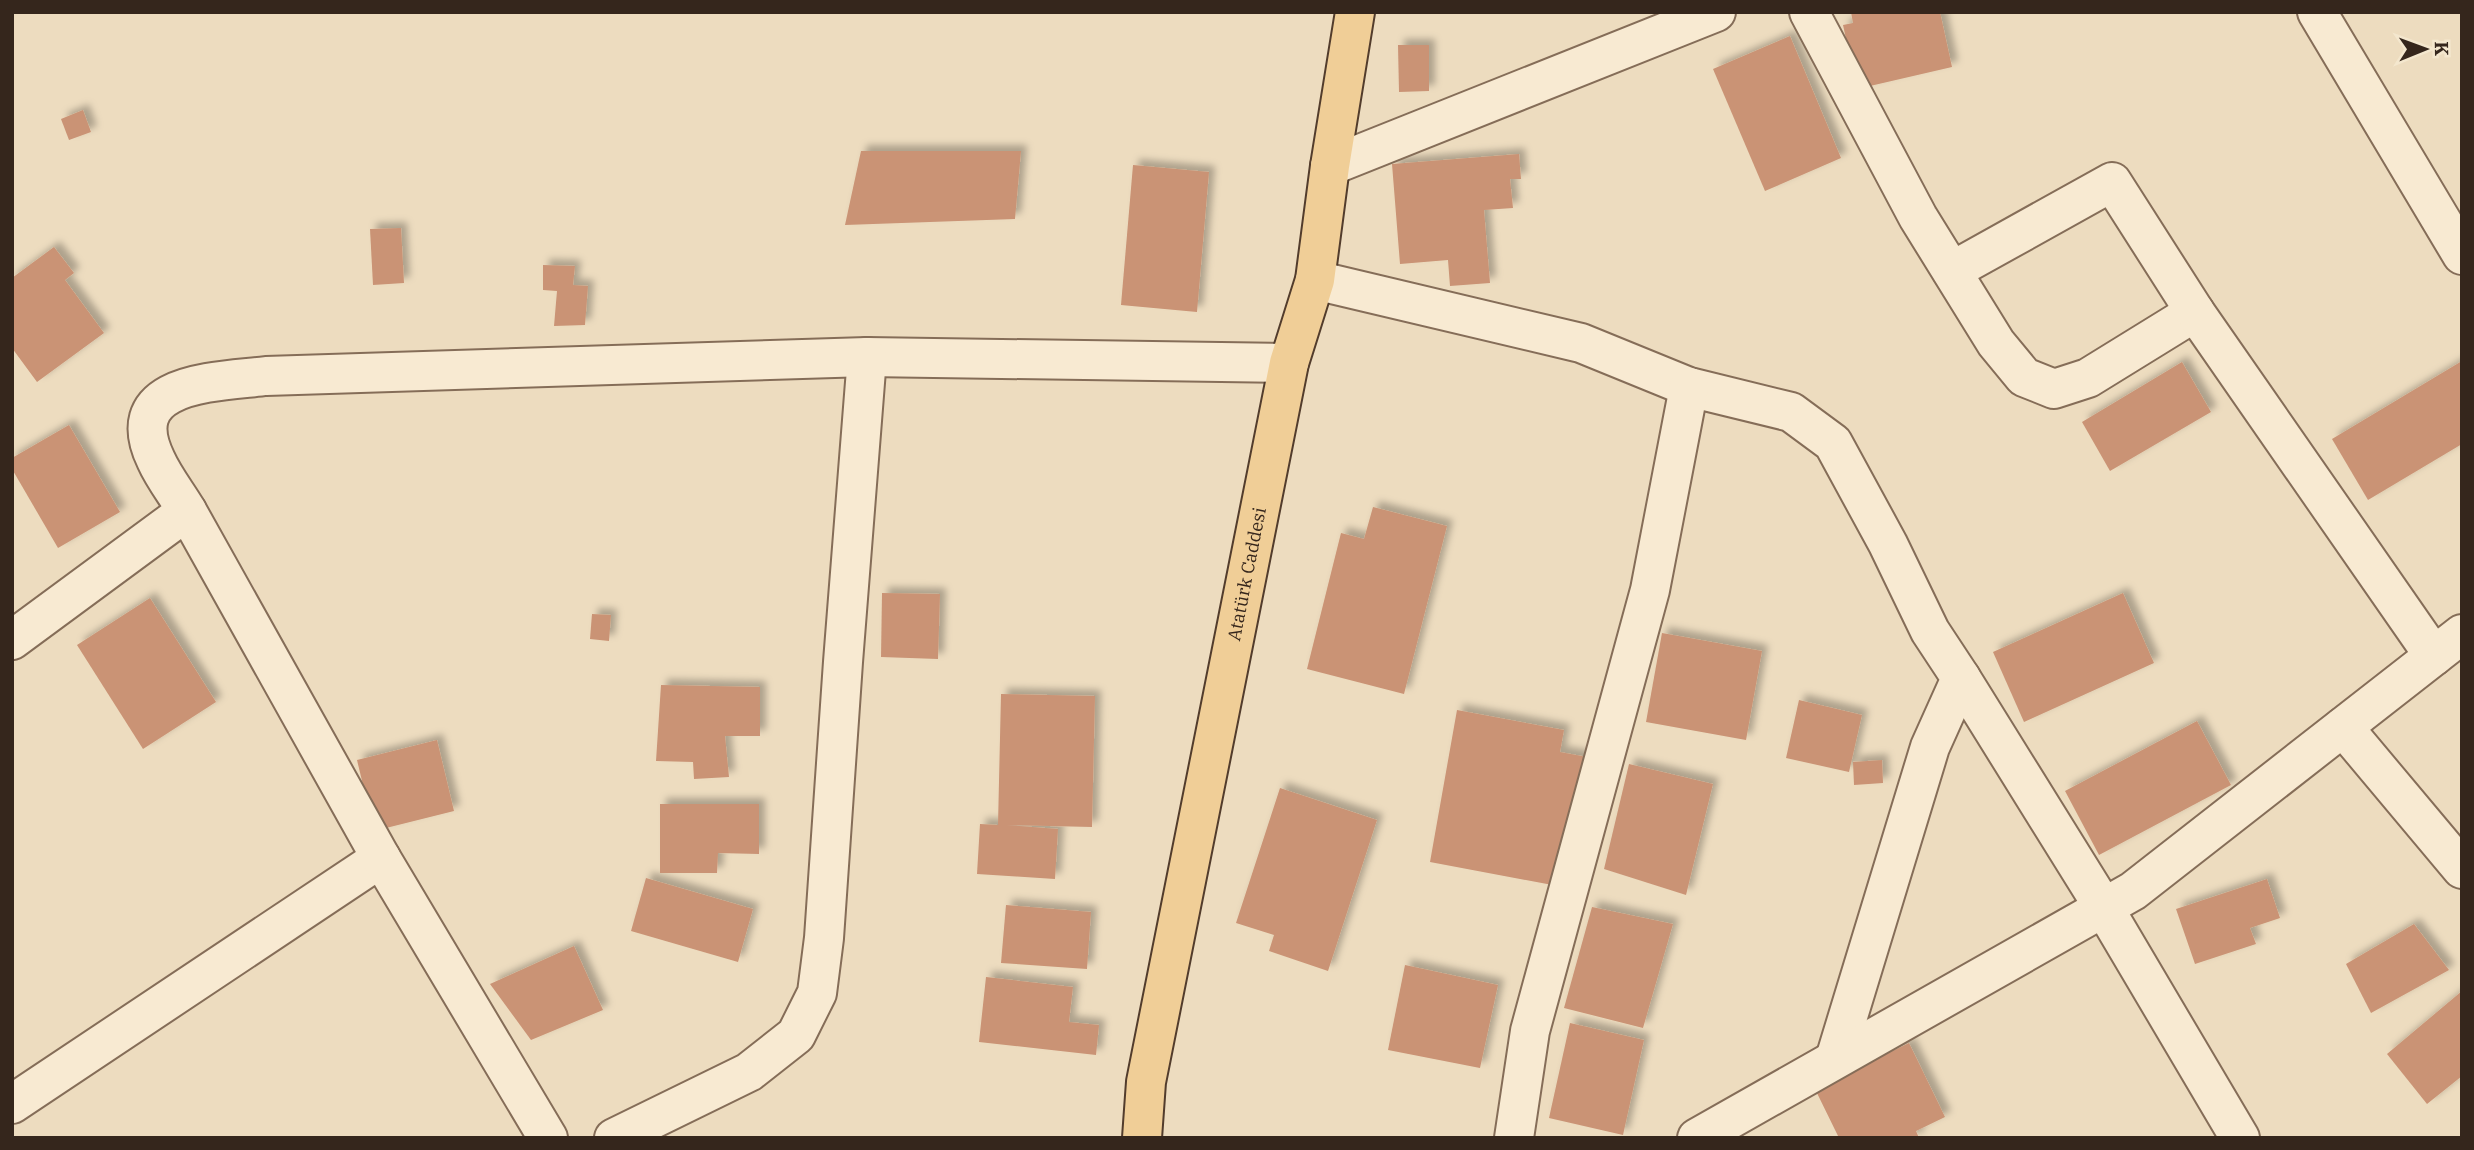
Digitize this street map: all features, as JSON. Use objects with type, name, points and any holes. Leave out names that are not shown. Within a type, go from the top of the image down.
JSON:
[{"type":"main road","name":"Atatürk Caddesi","points":[[1142,1138],[1146,1082],[1290,363],[1315,281],[1355,12]]},
{"type":"street","points":[[1330,166],[1716,12]]},
{"type":"street","points":[[1809,12],[1918,217],[1996,343],[2024,377],[2054,389],[2088,378],[2195,312]]},
{"type":"street","points":[[2316,12],[2462,255]]},
{"type":"street","points":[[1697,1138],[2133,891],[2448,645],[2195,312],[2112,182],[1952,271]]},
{"type":"street","points":[[1315,281],[1581,344],[1689,387],[1791,412],[1833,443],[1888,544],[1930,631],[2104,908],[2240,1138]]},
{"type":"street","points":[[614,1138],[750,1072],[796,1035],[817,993],[824,937],[867,357]]},
{"type":"street","points":[[548,1138],[381,858],[187,511],[155,459],[148,433],[151,410],[165,395],[193,385],[266,376],[867,357],[1290,363]]},
{"type":"street","points":[[1514,1138],[1530,1031],[1650,590],[1689,387]]},
{"type":"street","points":[[12,640],[187,511]]},
{"type":"street","points":[[1835,1059],[1930,747],[1961,678]]},
{"type":"street","points":[[2343,727],[2462,869]]},
{"type":"street","points":[[12,1104],[381,858]]},
{"type":"building","points":[[1851,12],[1940,12],[1952,67],[1857,89],[1843,25],[1853,23]]},
{"type":"building","points":[[1790,36],[1841,158],[1765,191],[1713,69]]},
{"type":"building","points":[[1398,45],[1429,45],[1429,91],[1399,92]]},
{"type":"building","points":[[83,110],[91,132],[69,140],[61,119]]},
{"type":"building","points":[[861,151],[1021,151],[1015,219],[845,225]]},
{"type":"building","points":[[1519,154],[1521,179],[1510,179],[1513,208],[1484,210],[1490,283],[1450,286],[1448,260],[1400,264],[1392,164]]},
{"type":"building","points":[[1133,165],[1209,172],[1197,312],[1121,305]]},
{"type":"building","points":[[401,228],[404,283],[373,285],[370,229]]},
{"type":"building","points":[[54,247],[74,273],[65,280],[104,333],[37,382],[12,348],[12,278]]},
{"type":"building","points":[[543,265],[575,266],[573,285],[588,286],[585,325],[554,326],[557,291],[543,290]]},
{"type":"building","points":[[2462,361],[2462,444],[2368,500],[2332,439]]},
{"type":"building","points":[[2182,362],[2211,412],[2110,471],[2082,422]]},
{"type":"building","points":[[69,425],[120,512],[58,548],[12,469],[12,458]]},
{"type":"building","points":[[1373,507],[1447,526],[1404,694],[1307,669],[1341,533],[1364,539]]},
{"type":"building","points":[[882,593],[940,594],[938,659],[881,657]]},
{"type":"building","points":[[2123,593],[2154,663],[2024,722],[1993,652]]},
{"type":"building","points":[[150,598],[216,702],[143,749],[77,645]]},
{"type":"building","points":[[592,614],[611,615],[609,641],[590,639]]},
{"type":"building","points":[[1662,633],[1762,651],[1746,740],[1646,722]]},
{"type":"building","points":[[661,685],[760,687],[760,736],[725,736],[729,777],[694,779],[693,762],[656,761]]},
{"type":"building","points":[[1001,694],[1095,696],[1092,827],[1007,825],[1058,829],[1055,879],[977,874],[980,824],[998,825]]},
{"type":"building","points":[[1799,700],[1862,715],[1849,772],[1786,758]]},
{"type":"building","points":[[1457,710],[1564,730],[1560,752],[1587,757],[1563,887],[1430,862]]},
{"type":"building","points":[[2197,721],[2231,785],[2099,855],[2065,791]]},
{"type":"building","points":[[437,740],[454,811],[374,831],[357,760]]},
{"type":"building","points":[[1882,760],[1883,783],[1854,785],[1853,762]]},
{"type":"building","points":[[1629,764],[1713,784],[1686,895],[1604,869]]},
{"type":"building","points":[[1280,788],[1377,820],[1328,971],[1269,951],[1274,935],[1236,923]]},
{"type":"building","points":[[660,804],[759,804],[759,854],[718,853],[717,873],[660,873]]},
{"type":"building","points":[[646,878],[753,909],[738,962],[631,931]]},
{"type":"building","points":[[2267,879],[2280,918],[2250,928],[2256,944],[2195,964],[2176,909]]},
{"type":"building","points":[[1006,905],[1091,912],[1087,969],[1001,963]]},
{"type":"building","points":[[1592,907],[1673,924],[1643,1028],[1564,1008]]},
{"type":"building","points":[[2414,924],[2449,970],[2371,1013],[2346,964]]},
{"type":"building","points":[[574,946],[603,1010],[531,1040],[490,984]]},
{"type":"building","points":[[1405,965],[1498,985],[1480,1068],[1388,1050]]},
{"type":"building","points":[[986,977],[1073,987],[1069,1022],[1099,1025],[1096,1055],[979,1042]]},
{"type":"building","points":[[2462,991],[2462,1076],[2427,1104],[2387,1054]]},
{"type":"building","points":[[1570,1023],[1644,1040],[1623,1135],[1549,1118]]},
{"type":"building","points":[[1909,1043],[1945,1117],[1916,1131],[1919,1138],[1839,1138],[1815,1089]]}]
